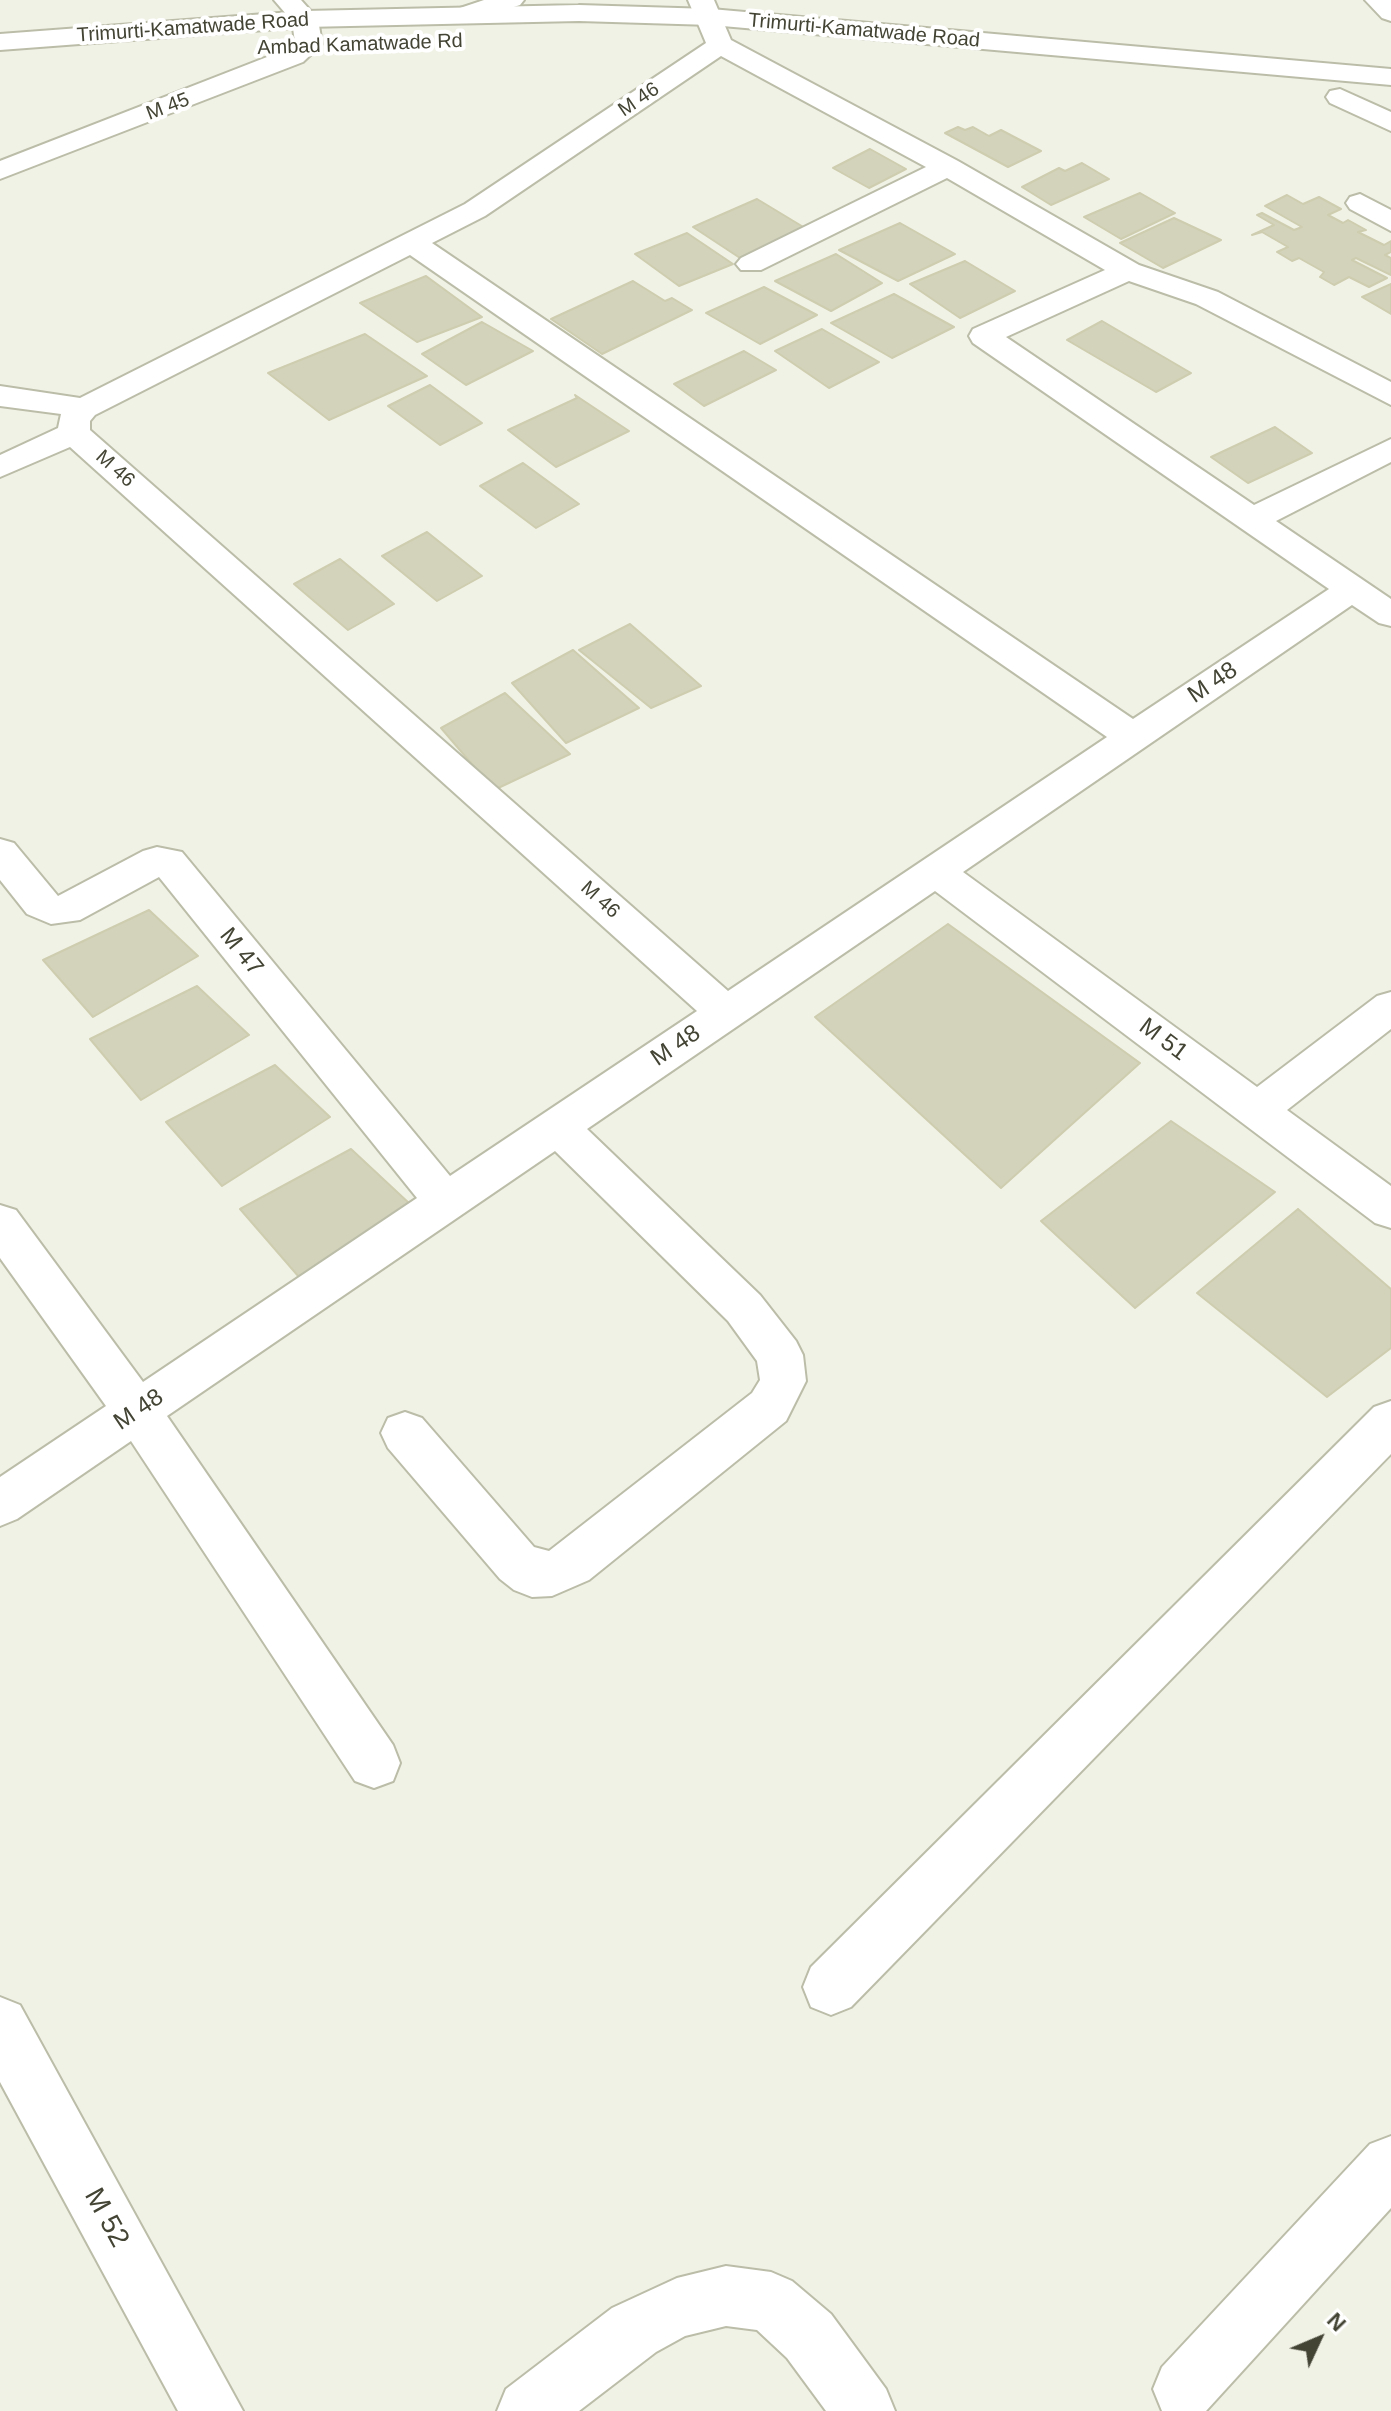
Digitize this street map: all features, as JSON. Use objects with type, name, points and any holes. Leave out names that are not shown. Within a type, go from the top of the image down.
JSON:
[{"type":"street","points":[[463,15],[511,0]]},
{"type":"street","points":[[1378,0],[1391,13]]},
{"type":"street","name":"Trimurti-Kamatwade Road","points":[[0,42],[300,21],[579,13],[1391,77]]},
{"type":"street","name":"Ambad Kamatwade Rd","points":[[191,54],[300,21],[618,40]]},
{"type":"street","name":"M 45","points":[[0,171],[270,68],[300,21]]},
{"type":"street","points":[[675,43],[711,21],[948,167],[1128,271],[1207,298],[1391,395]]},
{"type":"street","name":"Trimurti-Kamatwade Road","points":[[711,21],[784,51]]},
{"type":"street","name":"M 46","points":[[711,21],[475,210],[79,420],[726,1013]]},
{"type":"street","points":[[1165,83],[1391,101]]},
{"type":"street","points":[[1340,97],[1391,123]]},
{"type":"street","points":[[751,264],[948,167]]},
{"type":"street","points":[[1360,203],[1391,222]]},
{"type":"street","points":[[411,242],[1133,737]]},
{"type":"street","points":[[1128,271],[984,336],[1391,615]]},
{"type":"street","points":[[0,396],[79,420]]},
{"type":"street","points":[[0,467],[79,420]]},
{"type":"street","points":[[1251,520],[1391,449]]},
{"type":"street","name":"M 48","points":[[0,1504],[1352,589]]},
{"type":"street","name":"M 47","points":[[0,853],[41,904],[51,910],[66,910],[157,861],[168,862],[446,1202]]},
{"type":"street","name":"M 51","points":[[935,871],[1391,1210]]},
{"type":"street","points":[[1257,1110],[1391,1007]]},
{"type":"street","points":[[405,1433],[517,1563],[532,1574],[552,1573],[572,1564],[769,1407],[783,1381],[780,1355],[744,1308],[558,1127]]},
{"type":"street","points":[[0,1223],[137,1411],[374,1763]]},
{"type":"street","points":[[831,1987],[1391,1422]]},
{"type":"street","name":"M 52","points":[[0,2025],[212,2411]]},
{"type":"street","points":[[1184,2389],[1391,2165]]},
{"type":"street","points":[[528,2411],[634,2330],[677,2308],[726,2296],[771,2302],[809,2336],[864,2411]]},
{"type":"building","points":[[958,127],[965,130],[973,127],[989,136],[1001,130],[1041,151],[1008,167],[945,133]]},
{"type":"building","points":[[870,149],[906,169],[869,188],[833,168]]},
{"type":"building","points":[[1082,163],[1109,179],[1051,205],[1022,187],[1059,168],[1065,171]]},
{"type":"building","points":[[1140,193],[1175,213],[1121,239],[1084,217]]},
{"type":"building","points":[[1287,195],[1303,204],[1319,197],[1341,209],[1328,215],[1343,223],[1348,220],[1366,230],[1358,232],[1384,245],[1391,241],[1391,252],[1385,255],[1391,258],[1391,275],[1356,258],[1352,260],[1387,278],[1369,287],[1349,277],[1334,285],[1320,277],[1324,272],[1299,258],[1292,261],[1277,252],[1288,247],[1262,232],[1252,235],[1274,225],[1257,215],[1262,213],[1294,230],[1302,227],[1265,206]]},
{"type":"building","points":[[757,199],[805,228],[740,258],[693,227]]},
{"type":"building","points":[[1174,218],[1221,240],[1163,268],[1120,243]]},
{"type":"building","points":[[900,223],[955,254],[898,281],[839,250]]},
{"type":"building","points":[[687,233],[733,264],[679,286],[635,254]]},
{"type":"building","points":[[836,254],[882,283],[831,311],[775,281]]},
{"type":"building","points":[[965,261],[1015,291],[960,318],[910,284]]},
{"type":"building","points":[[426,276],[482,317],[417,342],[360,303]]},
{"type":"building","points":[[633,281],[665,301],[672,298],[692,310],[602,354],[551,319]]},
{"type":"building","points":[[1391,284],[1391,314],[1362,297]]},
{"type":"building","points":[[764,287],[817,315],[760,344],[706,313]]},
{"type":"building","points":[[894,294],[954,327],[892,358],[831,323]]},
{"type":"building","points":[[1102,321],[1191,373],[1156,392],[1067,340]]},
{"type":"building","points":[[482,322],[533,351],[466,385],[422,354]]},
{"type":"building","points":[[822,329],[879,362],[829,388],[775,351]]},
{"type":"building","points":[[365,334],[427,376],[329,420],[268,373]]},
{"type":"building","points":[[744,351],[776,370],[704,406],[674,384]]},
{"type":"building","points":[[430,385],[482,423],[440,445],[388,406]]},
{"type":"building","points":[[575,395],[629,431],[556,467],[508,430],[577,398]]},
{"type":"building","points":[[1275,427],[1312,453],[1248,483],[1211,457]]},
{"type":"building","points":[[523,463],[579,504],[536,528],[480,486]]},
{"type":"building","points":[[427,532],[482,576],[437,601],[382,556]]},
{"type":"building","points":[[340,559],[394,604],[348,630],[294,584]]},
{"type":"building","points":[[630,624],[701,686],[651,708],[579,650]]},
{"type":"building","points":[[573,650],[639,708],[566,743],[512,683]]},
{"type":"building","points":[[505,693],[570,754],[494,790],[441,728]]},
{"type":"building","points":[[149,910],[198,956],[93,1017],[43,960]]},
{"type":"building","points":[[948,924],[1140,1063],[1001,1188],[815,1017]]},
{"type":"building","points":[[197,986],[249,1035],[141,1100],[90,1039]]},
{"type":"building","points":[[275,1065],[330,1117],[222,1186],[166,1122]]},
{"type":"building","points":[[1171,1121],[1275,1192],[1135,1308],[1041,1221]]},
{"type":"building","points":[[351,1149],[410,1204],[299,1277],[240,1209]]},
{"type":"building","points":[[1298,1209],[1391,1289],[1391,1348],[1327,1397],[1197,1293]]}]
